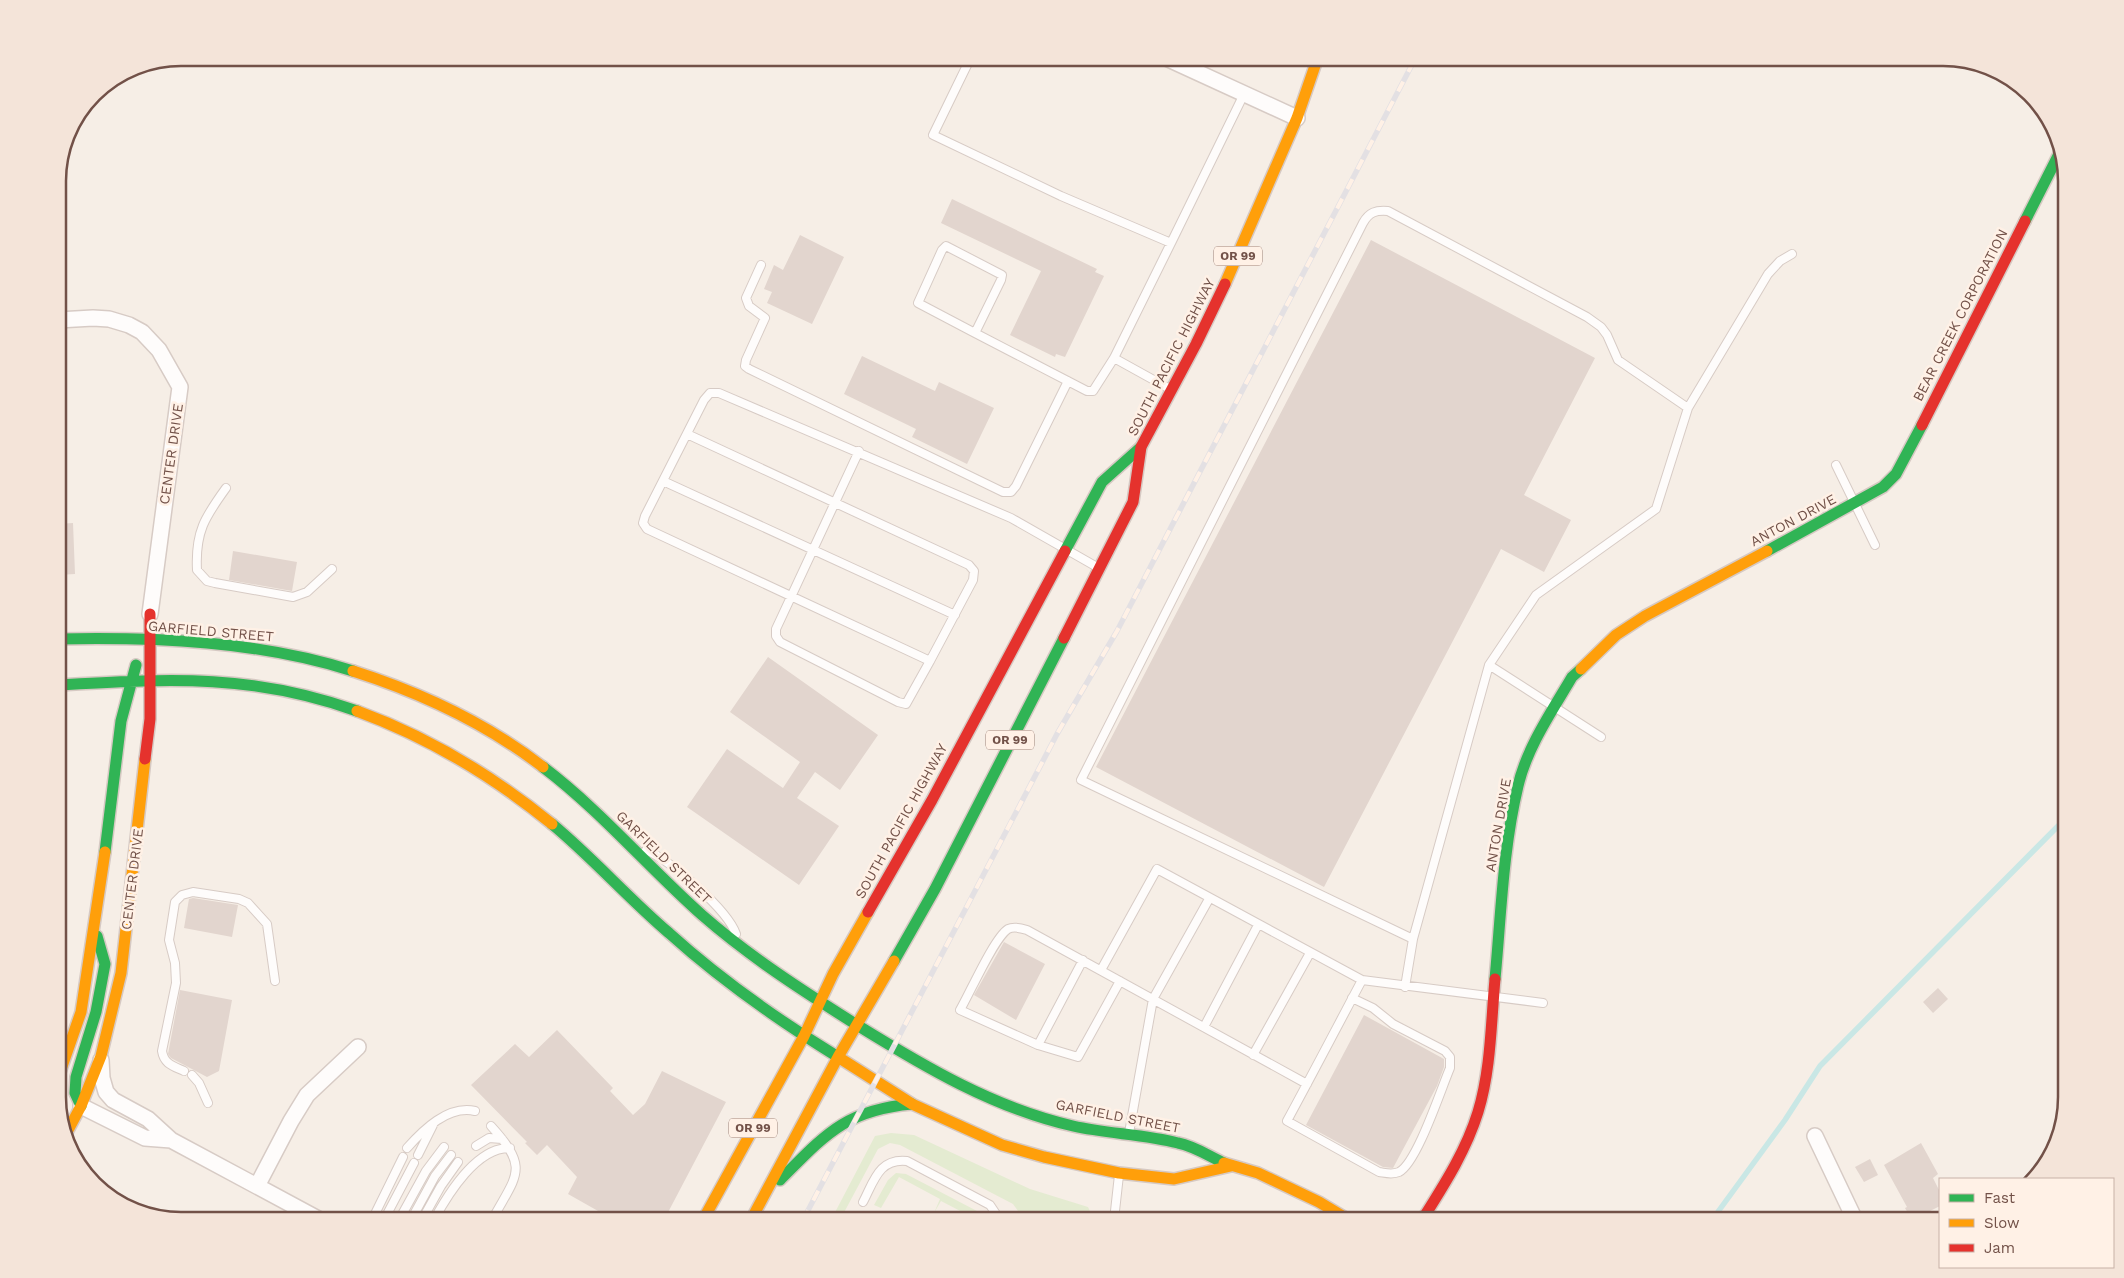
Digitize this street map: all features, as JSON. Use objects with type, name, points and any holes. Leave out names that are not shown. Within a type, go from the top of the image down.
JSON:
[{"type":"main road","name":"SOUTH PACIFIC HIGHWAY","points":[[755,1212],[838,1058],[935,889],[1133,502],[1141,448],[1242,250],[1315,66]]},
{"type":"main road","name":"BEAR CREEK CORPORATION","points":[[1883,487],[1896,474],[1965,342],[2056,160]]},
{"type":"main road","name":"SOUTH PACIFIC HIGHWAY","points":[[707,1212],[804,1036],[819,1001],[932,800],[1065,548],[1102,482],[1141,448]]},
{"type":"main road","name":"ANTON DRIVE","points":[[1427,1212],[1451,1175],[1468,1140],[1479,1110],[1487,1065],[1506,860],[1518,785],[1534,745],[1553,706],[1572,676],[1616,635],[1645,616],[1856,504],[1883,487]]},
{"type":"main road","name":"CENTER DRIVE","points":[[70,1127],[81,1106],[101,1056],[120,973],[146,768],[150,681],[147,640],[150,614]]},
{"type":"main road","name":"GARFIELD STREET","points":[[66,639],[147,640],[253,647],[356,670],[410,690],[463,714],[530,756],[627,842],[682,897],[742,950],[819,1001],[924,1066],[1019,1110],[1074,1126],[1180,1143],[1231,1166],[1258,1174],[1284,1185],[1336,1212]]},
{"type":"main road","name":"CENTER DRIVE","points":[[66,1055],[81,1012],[95,929],[121,721],[147,640]]},
{"type":"main road","name":"GARFIELD STREET","points":[[66,685],[150,681],[214,681],[298,693],[344,706],[396,725],[447,750],[513,792],[577,845],[667,932],[746,997],[912,1104],[1002,1144],[1044,1157],[1119,1173],[1174,1179],[1231,1166]]},
{"type":"main road","points":[[81,1106],[75,1093],[76,1077],[96,1012],[105,964],[95,929]]},
{"type":"main road","points":[[764,1195],[825,1137],[840,1127],[874,1109],[912,1104]]},
{"type":"street","points":[[1182,66],[1296,118]]},
{"type":"street","name":"CENTER DRIVE","points":[[66,320],[109,319],[128,324],[142,332],[159,350],[180,387],[150,614]]},
{"type":"street","points":[[257,1186],[291,1121],[307,1095],[358,1047]]},
{"type":"street","points":[[101,1056],[102,1078],[106,1092],[113,1100],[148,1120],[171,1140],[305,1212]]},
{"type":"street","points":[[81,1106],[145,1138],[171,1140]]},
{"type":"street","points":[[1815,1136],[1851,1212]]},
{"type":"lane","points":[[967,66],[933,135],[1062,196],[1171,243]]},
{"type":"lane","points":[[975,333],[1002,275],[946,246],[934,266],[918,302],[975,333],[1087,391],[1093,391],[1114,358],[1244,94]]},
{"type":"lane","points":[[1413,939],[1081,780],[1367,216],[1376,210],[1388,211],[1587,317],[1601,327],[1607,335],[1618,360],[1688,408]]},
{"type":"lane","points":[[1404,987],[1413,939],[1489,665],[1536,595],[1656,509],[1688,408],[1768,274],[1780,261],[1792,254]]},
{"type":"lane","points":[[761,265],[746,298],[749,306],[765,318],[746,360],[745,366],[749,370],[1003,492],[1011,492],[1016,486],[1068,381]]},
{"type":"lane","points":[[1114,358],[1172,390]]},
{"type":"lane","points":[[930,661],[647,529],[644,523],[644,516],[704,400],[710,393],[719,393],[1011,518],[1099,568]]},
{"type":"lane","points":[[687,434],[836,502],[968,564],[974,572],[973,580],[911,698],[906,704],[898,702],[780,642],[776,636],[776,629],[793,597],[836,502],[858,451]]},
{"type":"lane","points":[[1836,465],[1875,545]]},
{"type":"lane","points":[[663,481],[955,615]]},
{"type":"lane","points":[[226,488],[207,515],[201,529],[197,570],[206,581],[292,598],[308,592],[332,569]]},
{"type":"lane","points":[[1489,665],[1602,737]]},
{"type":"lane","points":[[627,842],[661,856],[696,888],[732,923],[742,950]]},
{"type":"lane","points":[[1101,970],[1157,869],[1362,980],[1404,987],[1543,1003]]},
{"type":"lane","points":[[184,1071],[167,1063],[162,1051],[176,983],[175,963],[169,940],[175,902],[178,898],[193,892],[239,899],[248,903],[267,924],[275,981]]},
{"type":"lane","points":[[1128,1135],[1152,999],[1209,898]]},
{"type":"lane","points":[[1204,1027],[1258,925]]},
{"type":"lane","points":[[1120,981],[1078,1056],[1038,1045],[960,1010],[998,941],[1008,930],[1015,927],[1027,930],[1083,960],[1307,1084]]},
{"type":"lane","points":[[1253,1055],[1310,953]]},
{"type":"lane","points":[[1038,1045],[1083,960]]},
{"type":"lane","points":[[1352,998],[1373,1008],[1393,1024],[1445,1051],[1450,1057],[1450,1068],[1414,1156],[1398,1172],[1390,1174],[1379,1172],[1287,1122],[1352,998],[1362,980]]},
{"type":"lane","points":[[192,1075],[199,1083],[208,1103]]},
{"type":"lane","points":[[407,1148],[418,1135],[448,1115],[460,1110],[476,1111]]},
{"type":"lane","points":[[418,1154],[435,1123]]},
{"type":"lane","points":[[491,1126],[510,1148],[517,1166],[515,1175],[496,1212]]},
{"type":"lane","points":[[476,1146],[489,1138],[502,1139]]},
{"type":"lane","points":[[403,1212],[426,1171],[444,1147]]},
{"type":"lane","points":[[438,1212],[449,1192],[488,1154],[500,1148],[510,1148]]},
{"type":"lane","points":[[415,1212],[435,1176],[451,1155]]},
{"type":"lane","points":[[376,1212],[403,1157]]},
{"type":"lane","points":[[863,1202],[879,1171],[886,1164],[896,1160],[907,1162],[990,1205],[995,1212]]},
{"type":"lane","points":[[388,1212],[414,1162]]},
{"type":"lane","points":[[426,1212],[441,1186],[458,1162]]},
{"type":"lane","points":[[1115,1212],[1119,1173]]},
{"type":"green space","points":[[891,1133],[914,1135],[1030,1189],[1088,1207],[1090,1212],[1018,1212],[1013,1204],[900,1145],[890,1143],[878,1149],[844,1212],[835,1212],[875,1136]]},
{"type":"green space","points":[[896,1173],[906,1174],[978,1212],[962,1212],[941,1201],[934,1212],[940,1199],[899,1177],[881,1208],[874,1205],[888,1180]]},
{"type":"building","points":[[952,199],[1097,269],[1095,272],[1104,276],[1065,357],[1056,354],[1055,357],[1010,335],[1041,271],[941,223]]},
{"type":"building","points":[[800,235],[844,257],[812,324],[767,303],[772,292],[764,289],[774,265],[783,270]]},
{"type":"building","points":[[1371,240],[1595,358],[1524,495],[1571,520],[1544,572],[1501,549],[1324,887],[1096,767]]},
{"type":"building","points":[[862,356],[935,391],[939,382],[994,408],[967,464],[912,437],[916,429],[844,394]]},
{"type":"building","points":[[66,523],[73,523],[75,574],[66,575]]},
{"type":"building","points":[[233,551],[297,562],[292,591],[229,580]]},
{"type":"building","points":[[768,657],[878,735],[840,790],[815,772],[797,798],[839,826],[799,885],[687,807],[727,749],[783,788],[800,762],[730,712]]},
{"type":"building","points":[[189,899],[238,905],[232,937],[184,928]]},
{"type":"building","points":[[1004,942],[1045,964],[1016,1020],[974,995]]},
{"type":"building","points":[[1938,988],[1948,999],[1933,1013],[1923,1002]]},
{"type":"building","points":[[180,990],[232,1000],[219,1071],[207,1077],[171,1058],[168,1054]]},
{"type":"building","points":[[1364,1015],[1444,1059],[1444,1067],[1437,1086],[1393,1168],[1383,1167],[1306,1125]]},
{"type":"building","points":[[557,1030],[613,1088],[610,1091],[633,1115],[645,1104],[662,1071],[726,1102],[668,1212],[600,1212],[568,1194],[577,1177],[547,1145],[537,1155],[525,1143],[527,1142],[471,1085],[515,1044],[529,1057]]},
{"type":"building","points":[[1921,1143],[1938,1174],[1933,1178],[1939,1190],[1939,1206],[1928,1212],[1907,1212],[1905,1208],[1907,1207],[1884,1165]]},
{"type":"building","points":[[1870,1159],[1878,1175],[1864,1182],[1855,1167]]},
{"type":"waterway","points":[[1718,1212],[1785,1120],[1820,1066],[2058,826]]},
{"type":"railway","points":[[807,1212],[1057,734],[1117,631],[1411,66]]},
{"type":"traffic: fast","points":[[2025,221],[2056,159]]},
{"type":"traffic: fast","points":[[1767,551],[1883,487],[1896,474],[1922,425]]},
{"type":"traffic: fast","points":[[1065,551],[1102,482],[1141,447]]},
{"type":"traffic: fast","points":[[894,961],[935,889],[1064,638]]},
{"type":"traffic: fast","points":[[66,639],[169,640],[244,647],[318,661],[353,671]]},
{"type":"traffic: fast","points":[[105,852],[121,721],[136,665]]},
{"type":"traffic: fast","points":[[1495,979],[1506,857],[1518,786],[1527,757],[1534,743],[1572,677],[1581,669]]},
{"type":"traffic: fast","points":[[66,685],[136,681],[245,684],[281,690],[357,711]]},
{"type":"traffic: fast","points":[[543,767],[585,802],[682,897],[720,930],[777,973],[857,1025]]},
{"type":"traffic: fast","points":[[552,824],[582,850],[654,920],[709,967],[772,1014],[838,1057]]},
{"type":"traffic: fast","points":[[81,1106],[75,1093],[76,1077],[96,1012],[105,964],[97,936]]},
{"type":"traffic: fast","points":[[857,1025],[934,1071],[1015,1109],[1073,1126],[1184,1144],[1224,1163]]},
{"type":"traffic: fast","points":[[780,1180],[810,1150],[838,1127],[869,1112],[912,1104]]},
{"type":"traffic: slow","points":[[1225,284],[1297,118],[1315,66]]},
{"type":"traffic: slow","points":[[1581,669],[1616,635],[1645,616],[1767,551]]},
{"type":"traffic: slow","points":[[353,671],[404,689],[453,711],[499,737],[543,767]]},
{"type":"traffic: slow","points":[[357,711],[409,733],[459,759],[530,806],[552,824]]},
{"type":"traffic: slow","points":[[70,1127],[81,1106],[101,1056],[121,973],[145,759]]},
{"type":"traffic: slow","points":[[66,1055],[81,1012],[105,852]]},
{"type":"traffic: slow","points":[[707,1212],[804,1036],[833,974],[868,912]]},
{"type":"traffic: slow","points":[[755,1212],[838,1057],[894,961]]},
{"type":"traffic: slow","points":[[838,1057],[912,1104],[1002,1145],[1044,1157],[1119,1173],[1174,1179],[1231,1166]]},
{"type":"traffic: slow","points":[[1224,1163],[1258,1173],[1336,1212]]},
{"type":"traffic: jam","points":[[1922,425],[2025,221]]},
{"type":"traffic: jam","points":[[1064,638],[1133,502],[1141,447],[1196,344],[1225,284]]},
{"type":"traffic: jam","points":[[868,912],[932,800],[1065,551]]},
{"type":"traffic: jam","points":[[145,759],[150,719],[150,614]]},
{"type":"traffic: jam","points":[[1427,1212],[1461,1154],[1478,1112],[1486,1080],[1495,979]]}]
